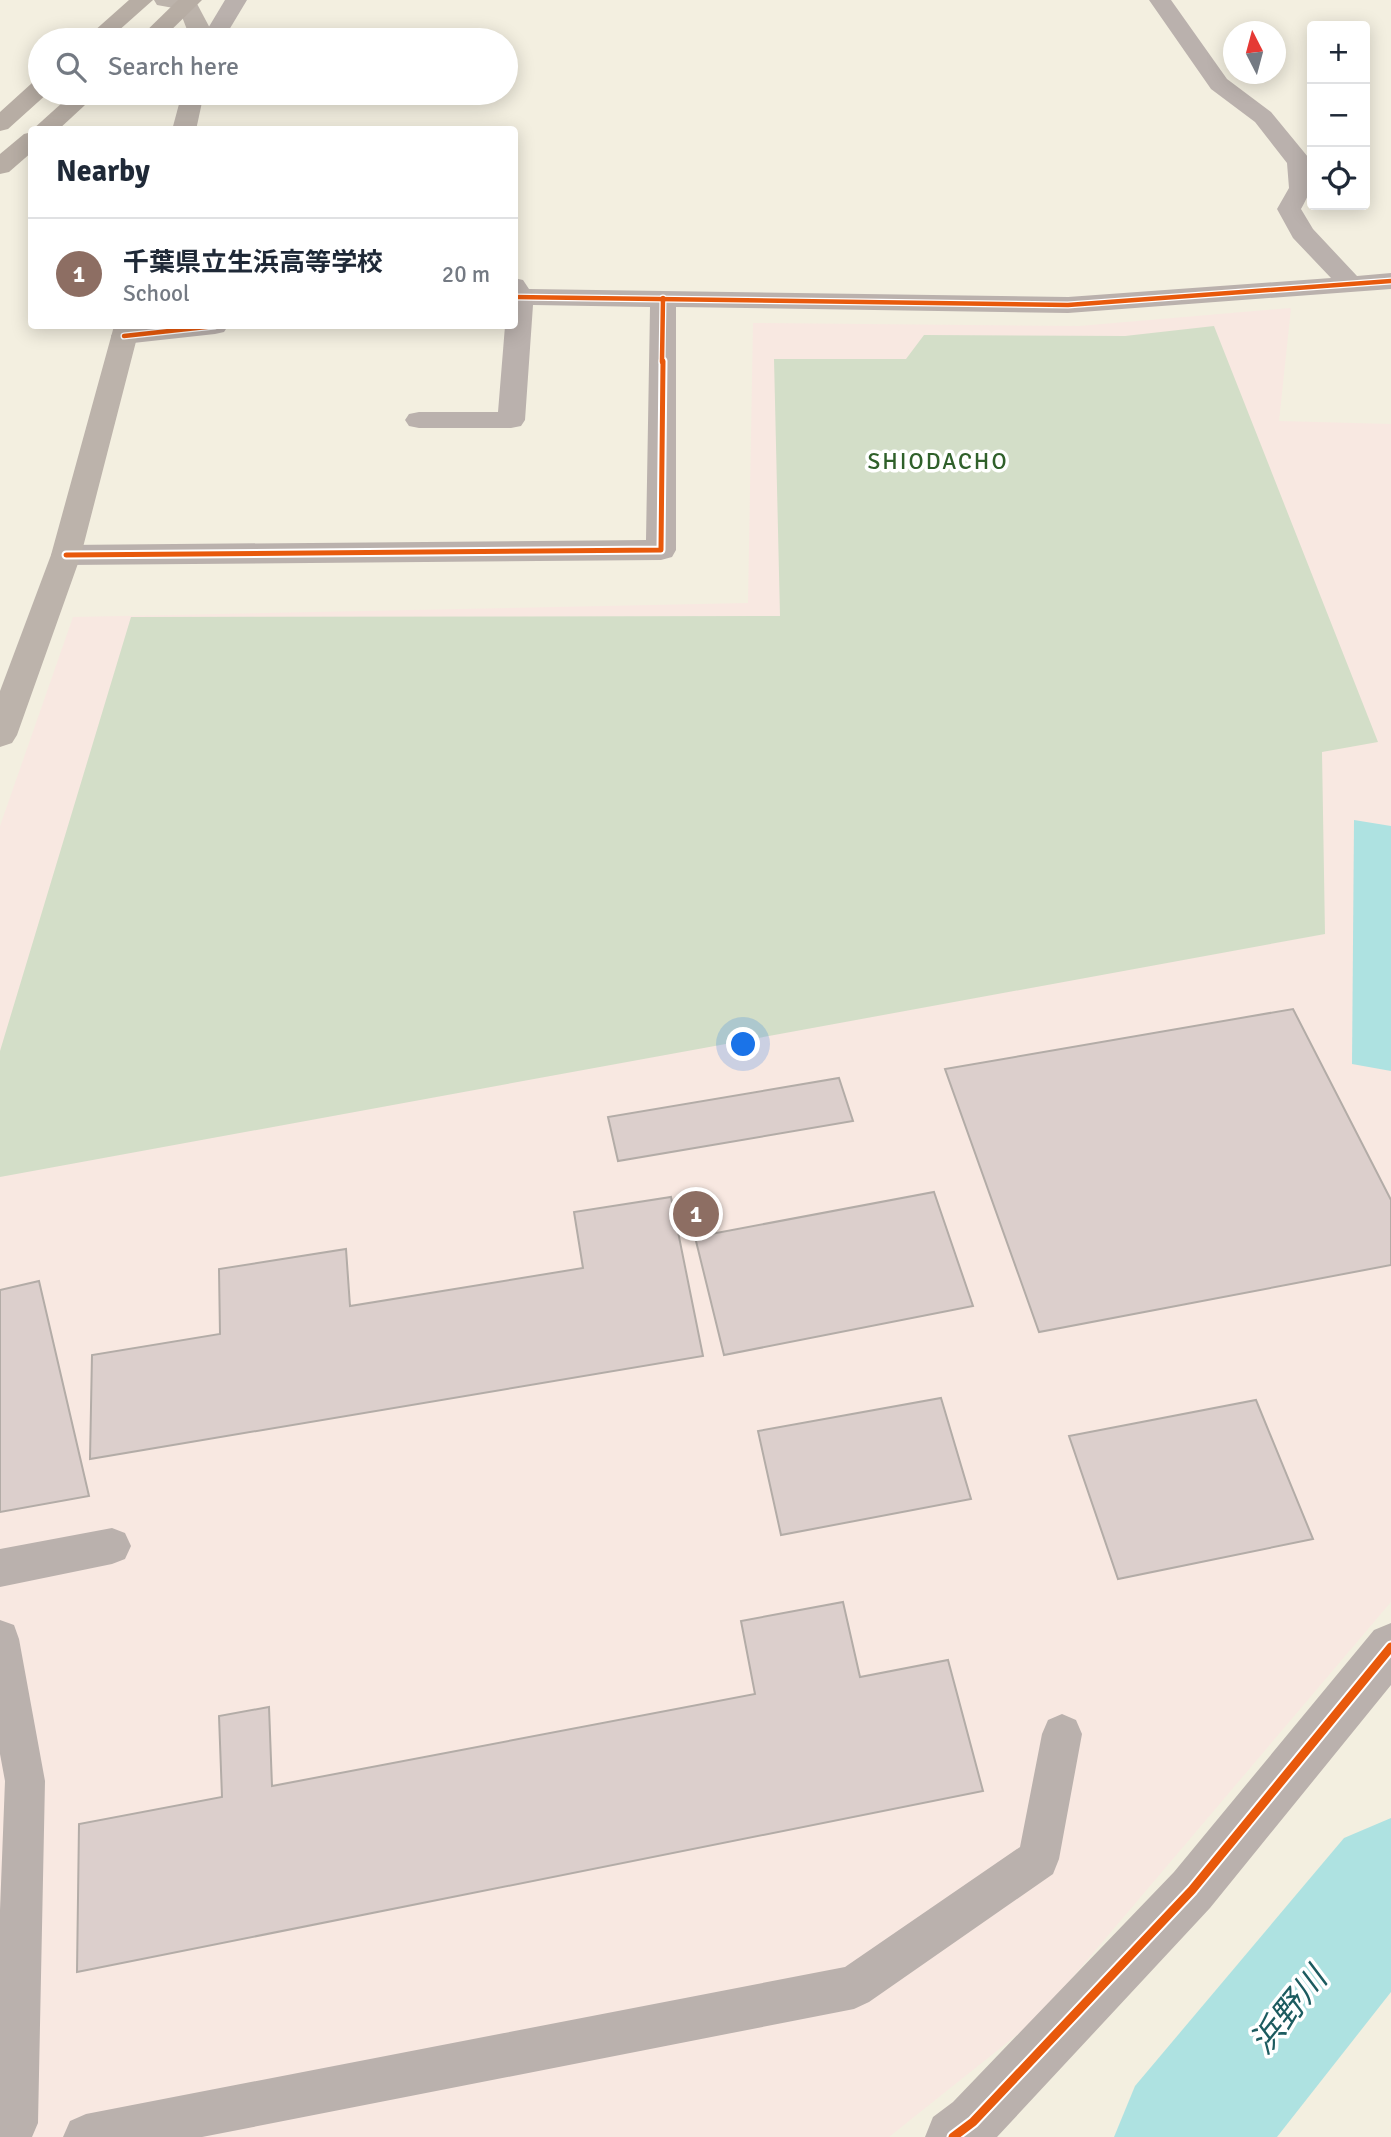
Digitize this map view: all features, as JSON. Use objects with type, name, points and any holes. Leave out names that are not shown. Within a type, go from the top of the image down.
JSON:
[{"type":"highway","points":[[109,28],[142,0]]},
{"type":"highway","points":[[161,28],[189,2]]},
{"type":"highway","points":[[0,124],[28,99]]},
{"type":"highway","points":[[48,126],[73,105]]},
{"type":"highway","points":[[0,167],[28,142]]},
{"type":"main road","points":[[164,0],[189,2],[199,28]]},
{"type":"main road","points":[[185,126],[190,105]]},
{"type":"main road","points":[[0,735],[66,555],[126,331]]},
{"type":"street","points":[[219,28],[236,0]]},
{"type":"street","points":[[1160,0],[1219,84],[1263,117],[1299,162],[1301,188],[1289,209],[1302,233],[1351,284]]},
{"type":"street","points":[[518,293],[1068,305],[1391,281]]},
{"type":"street","points":[[66,555],[661,550],[663,298]]},
{"type":"street","points":[[126,331],[162,329]]},
{"type":"street","points":[[419,420],[511,420],[515,329]]},
{"type":"street","points":[[953,2137],[973,2122],[1192,1890],[1391,1647]]},
{"type":"lane","points":[[0,1567],[113,1546]]},
{"type":"lane","points":[[0,1639],[25,1781],[9,2126]]},
{"type":"lane","points":[[86,2137],[854,1987],[1038,1859],[1062,1734]]},
{"type":"shaded area","points":[[1291,308],[1279,421],[1391,424],[1391,1602],[1038,2018],[889,2137],[0,2137],[0,826],[73,617],[748,603],[753,323],[1079,326]]},
{"type":"green space","points":[[1214,326],[1378,742],[1322,752],[1325,934],[0,1177],[0,1051],[131,617],[780,616],[774,359],[906,359],[924,335],[1125,336]]},
{"type":"water","points":[[1354,820],[1391,826],[1391,1071],[1352,1064]]},
{"type":"building","points":[[1293,1009],[1391,1200],[1391,1265],[1039,1332],[945,1069]]},
{"type":"building","points":[[839,1078],[853,1121],[618,1161],[608,1117]]},
{"type":"building","points":[[934,1192],[973,1306],[724,1355],[695,1237]]},
{"type":"building","points":[[671,1197],[703,1356],[90,1459],[92,1355],[220,1334],[219,1269],[346,1249],[350,1306],[583,1268],[574,1212]]},
{"type":"building","points":[[39,1281],[89,1496],[0,1512],[0,1290]]},
{"type":"building","points":[[941,1398],[971,1499],[781,1535],[758,1431]]},
{"type":"building","points":[[1256,1400],[1313,1539],[1118,1579],[1069,1436]]},
{"type":"building","points":[[843,1602],[860,1677],[948,1660],[983,1791],[77,1972],[79,1824],[222,1797],[219,1716],[269,1707],[272,1786],[755,1694],[741,1621]]},
{"type":"waterway","name":"浜野川","points":[[1186,2137],[1391,1885]]},
{"type":"cycle path","points":[[518,297],[1068,305],[1391,281]]},
{"type":"cycle path","points":[[66,555],[661,550],[663,298]]},
{"type":"cycle path","points":[[124,336],[188,329]]},
{"type":"cycle path","points":[[953,2137],[973,2122],[1192,1890],[1391,1647]]},
{"type":"place","name":"千葉県立生浜高等学校","points":[[696,1214]]},
{"type":"district","name":"SHIODACHO","points":[[938,461]]}]
